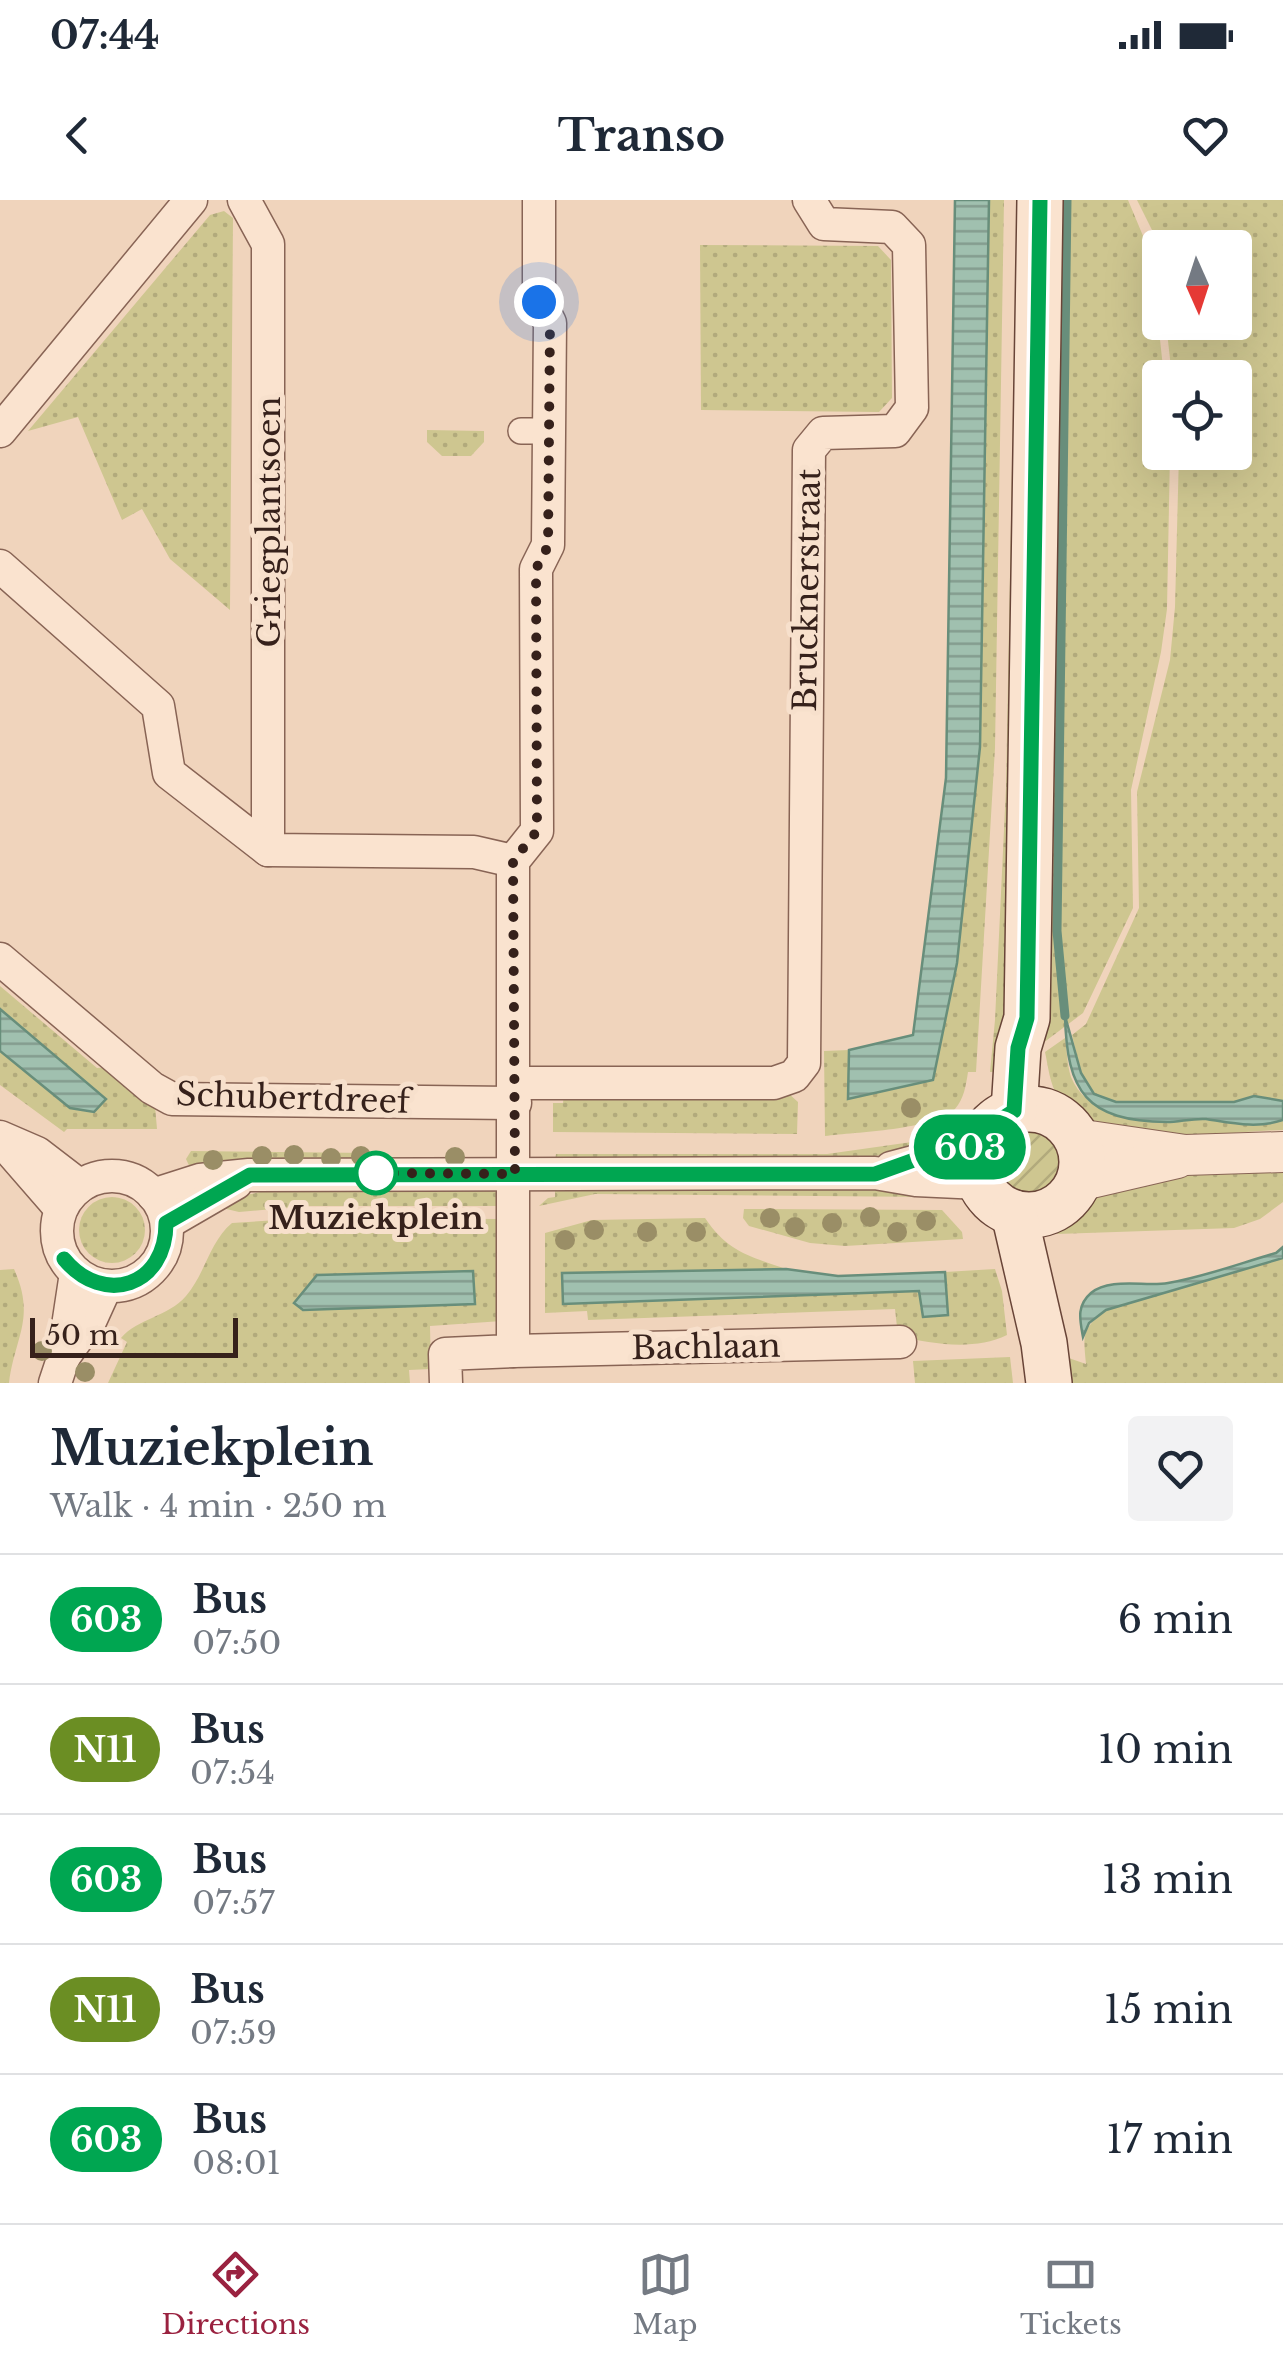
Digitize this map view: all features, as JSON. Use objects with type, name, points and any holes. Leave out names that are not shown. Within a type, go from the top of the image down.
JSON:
[{"type":"main road","points":[[1040,200],[1027,1018],[1018,1048],[1047,1161],[1047,1363]]},
{"type":"main road","points":[[989,1127],[1047,1161],[997,1204],[979,1164],[989,1127]]},
{"type":"street","points":[[0,430],[191,200]]},
{"type":"street","name":"Griegplantsoen","points":[[244,200],[268,244],[268,850]]},
{"type":"street","points":[[513,1351],[513,861],[537,831],[536,569],[548,546],[535,431],[550,323],[539,302],[539,200]]},
{"type":"street","name":"Brucknerstraat","points":[[794,1076],[804,1063],[809,450],[823,433],[895,431],[912,408],[909,244],[892,226],[824,224],[808,200]]},
{"type":"street","points":[[0,566],[158,706],[169,773],[268,850],[474,852],[513,861]]},
{"type":"street","name":"Schubertdreef","points":[[0,959],[152,1088],[172,1099],[774,1084],[794,1076]]},
{"type":"street","points":[[0,1138],[37,1153],[71,1198]]},
{"type":"street","points":[[1047,1161],[1283,1152]]},
{"type":"street","points":[[160,1209],[200,1180],[250,1175],[875,1174],[914,1160],[979,1164]]},
{"type":"street","points":[[110,1176],[141,1185],[160,1209],[166,1239],[161,1256],[138,1280],[91,1279],[64,1259],[58,1243],[71,1198],[110,1176]]},
{"type":"street","points":[[59,1371],[91,1319],[91,1279]]},
{"type":"street","name":"Bachlaan","points":[[446,1383],[446,1354],[900,1342]]},
{"type":"shaded area","points":[[955,200],[989,200],[980,747],[957,963],[933,1080],[848,1099],[849,1050],[913,1035],[946,778]]},
{"type":"shaded area","points":[[989,200],[1004,200],[995,748],[976,1072],[968,1072],[961,1101],[945,1116],[913,1126],[825,1136],[824,1051],[849,1050],[848,1099],[933,1080],[957,963],[980,747]]},
{"type":"shaded area","points":[[1017,200],[1025,200],[1008,1071],[990,1072],[1006,787]]},
{"type":"shaded area","points":[[1052,200],[1128,200],[1142,233],[1142,340],[1160,340],[1162,360],[1142,360],[1142,470],[1170,470],[1167,609],[1131,790],[1133,908],[1083,1013],[1043,1043],[1040,936]]},
{"type":"shaded area","points":[[1137,200],[1283,200],[1283,1101],[1254,1096],[1234,1102],[1116,1102],[1094,1094],[1081,1073],[1072,1035],[1086,1024],[1139,908],[1137,792],[1170,660],[1179,470],[1252,470],[1252,360],[1170,360],[1168,340],[1252,340],[1252,230],[1152,230]]},
{"type":"shaded area","points":[[224,211],[233,218],[230,610],[170,559],[142,509],[122,520],[78,417],[28,431],[210,215]]},
{"type":"shaded area","points":[[700,245],[878,246],[891,260],[892,398],[879,412],[701,410]]},
{"type":"shaded area","points":[[427,430],[484,431],[484,442],[471,456],[442,456],[427,442]]},
{"type":"shaded area","points":[[0,986],[97,1068],[111,1067],[155,1106],[157,1129],[64,1132],[0,1085],[0,1051],[70,1108],[106,1099],[0,1009]]},
{"type":"shaded area","points":[[0,1009],[106,1099],[94,1112],[70,1108],[0,1051]]},
{"type":"shaded area","points":[[1065,1016],[1081,1073],[1094,1094],[1116,1102],[1234,1102],[1254,1096],[1283,1101],[1283,1120],[1254,1125],[1206,1119],[1167,1122],[1117,1116],[1100,1108],[1077,1083],[1070,1064]]},
{"type":"shaded area","points":[[1065,1038],[1071,1077],[1078,1090],[1087,1100],[1111,1113],[1166,1122],[1200,1119],[1254,1125],[1283,1120],[1283,1130],[1163,1136],[1104,1127],[1079,1115],[1053,1087],[1045,1052]]},
{"type":"shaded area","points":[[788,1093],[798,1102],[797,1134],[553,1132],[553,1103],[563,1103],[564,1094]]},
{"type":"shaded area","points":[[1030,1128],[1054,1138],[1064,1162],[1054,1186],[1030,1196],[1006,1186],[996,1162],[1006,1138]]},
{"type":"shaded area","points":[[926,1140],[931,1147],[830,1163],[555,1161],[556,1154],[827,1154]]},
{"type":"shaded area","points":[[191,1151],[371,1153],[372,1160],[193,1174],[186,1159]]},
{"type":"shaded area","points":[[1283,1170],[1283,1202],[1260,1219],[1234,1228],[1057,1234],[1072,1211],[1095,1194],[1124,1183],[1191,1172]]},
{"type":"shaded area","points":[[289,1186],[487,1186],[497,1193],[502,1206],[306,1206],[239,1212],[218,1207],[246,1195]]},
{"type":"shaded area","points":[[555,1187],[933,1189],[930,1197],[595,1194],[539,1206],[555,1197]]},
{"type":"shaded area","points":[[112,1197],[135,1207],[145,1230],[135,1253],[112,1263],[89,1253],[79,1230],[89,1207]]},
{"type":"shaded area","points":[[744,1209],[942,1210],[962,1232],[963,1239],[845,1246],[810,1243],[749,1226],[743,1218]]},
{"type":"shaded area","points":[[311,1218],[502,1219],[502,1321],[430,1326],[431,1369],[409,1370],[410,1383],[108,1383],[127,1342],[121,1338],[186,1296],[218,1239],[232,1223]]},
{"type":"shaded area","points":[[705,1218],[731,1246],[786,1269],[562,1273],[563,1303],[920,1291],[920,1308],[947,1314],[945,1272],[995,1269],[1007,1335],[967,1344],[898,1336],[895,1309],[588,1320],[587,1311],[545,1313],[545,1233],[592,1220]]},
{"type":"shaded area","points":[[1283,1247],[1283,1258],[1106,1310],[1089,1323],[1083,1337],[1081,1308],[1099,1288],[1159,1284],[1209,1274],[1276,1253]]},
{"type":"shaded area","points":[[1283,1258],[1283,1383],[1063,1383],[1060,1355],[1086,1364],[1086,1333],[1106,1310]]},
{"type":"shaded area","points":[[14,1269],[24,1314],[9,1383],[0,1383],[0,1270]]},
{"type":"shaded area","points":[[786,1269],[838,1276],[945,1272],[948,1315],[923,1317],[919,1291],[563,1304],[562,1273]]},
{"type":"shaded area","points":[[473,1271],[475,1304],[303,1310],[294,1303],[317,1275]]},
{"type":"shaded area","points":[[1010,1357],[1013,1383],[915,1383],[913,1361]]},
{"type":"waterway","points":[[1065,1016],[1057,931],[1067,200]]},
{"type":"bus line","name":"603","points":[[64,1259],[90,1282],[106,1286],[138,1280],[161,1256],[166,1223],[250,1175],[875,1174],[978,1145],[996,1120],[1014,1111],[1018,1048],[1027,1018],[1040,200]]},
{"type":"place","name":"Muziekplein","points":[[376,1173]]},
{"type":"route","points":[[376,1173],[515,1174],[513,861],[537,831],[536,569],[548,546],[550,323],[539,302]]}]
